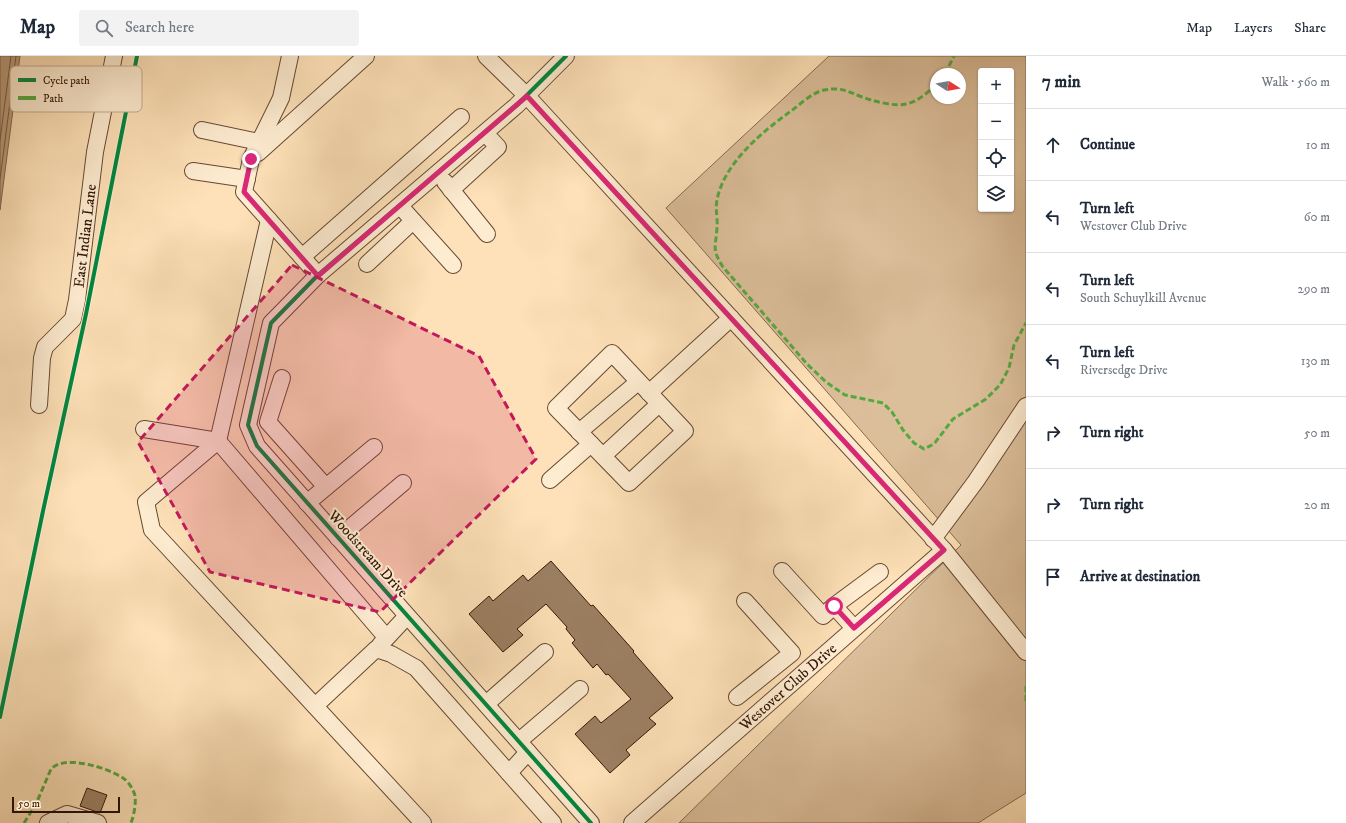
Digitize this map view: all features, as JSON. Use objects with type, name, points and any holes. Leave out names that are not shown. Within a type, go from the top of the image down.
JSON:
[{"type":"street","name":"East Indian Lane","points":[[112,66],[114,56]]},
{"type":"street","points":[[290,56],[281,98],[269,126],[251,159],[244,192],[318,276]]},
{"type":"street","points":[[251,159],[366,56]]},
{"type":"street","points":[[486,56],[527,96],[939,544],[1026,652]]},
{"type":"street","name":"Woodstream Drive","points":[[566,56],[527,96],[318,276],[271,323],[248,425],[257,446],[591,823]]},
{"type":"street","name":"East Indian Lane","points":[[39,405],[42,358],[46,347],[73,320],[77,300],[95,152],[103,112]]},
{"type":"street","points":[[302,257],[461,117]]},
{"type":"street","points":[[202,130],[259,142]]},
{"type":"street","points":[[451,190],[498,147],[485,133]]},
{"type":"street","points":[[193,171],[247,179]]},
{"type":"street","points":[[438,173],[487,234]]},
{"type":"street","points":[[400,206],[453,264]]},
{"type":"street","points":[[269,220],[218,441],[146,502],[152,530],[423,823]]},
{"type":"street","points":[[366,264],[413,221]]},
{"type":"street","points":[[603,456],[649,393],[731,318]]},
{"type":"street","points":[[612,353],[685,431],[629,483],[580,432],[556,408],[612,353]]},
{"type":"street","points":[[282,378],[268,422],[326,487]]},
{"type":"street","points":[[580,432],[649,393]]},
{"type":"street","name":"Westover Club Drive","points":[[632,823],[854,628],[939,544],[976,481],[1026,406]]},
{"type":"street","points":[[144,429],[218,441],[381,643],[391,654],[416,668],[553,823]]},
{"type":"street","points":[[550,480],[591,444]]},
{"type":"street","points":[[307,503],[374,447]]},
{"type":"street","points":[[338,538],[403,483]]},
{"type":"street","points":[[782,571],[823,616],[880,572]]},
{"type":"street","points":[[737,697],[792,653],[745,601]]},
{"type":"street","points":[[834,606],[854,628]]},
{"type":"street","points":[[315,706],[407,616]]},
{"type":"street","points":[[486,704],[545,652]]},
{"type":"street","points":[[783,661],[798,677]]},
{"type":"street","points":[[509,773],[523,747],[580,689]]},
{"type":"street","points":[[48,823],[67,814],[98,823]]},
{"type":"highlighted area","points":[[292,265],[479,356],[536,459],[380,612],[210,572],[138,442]]},
{"type":"shaded area","points":[[829,56],[1026,56],[1026,793],[978,823],[679,823],[961,545],[666,208]]},
{"type":"water","points":[[0,56],[20,56],[19,66],[10,66],[10,112],[13,112],[0,210]]},
{"type":"building","points":[[551,561],[634,651],[633,652],[673,698],[649,718],[656,724],[626,750],[630,755],[610,773],[575,734],[595,716],[601,723],[631,699],[608,674],[606,675],[597,664],[593,668],[572,643],[575,640],[566,629],[567,627],[546,604],[517,629],[523,635],[503,652],[469,614],[489,596],[493,601],[523,575],[528,581]]},
{"type":"building","points":[[87,788],[107,795],[100,813],[80,806]]},
{"type":"marked path","points":[[948,68],[954,56]]},
{"type":"marked path","points":[[930,89],[918,99],[901,105],[878,102],[840,89],[824,90],[810,96],[780,119],[757,139],[736,161],[727,173],[721,186],[716,203],[717,224],[715,248],[717,256],[723,267],[807,364],[826,382],[845,395],[883,403],[892,412],[903,430],[914,443],[924,449],[934,444],[953,419],[986,399],[1000,385],[1009,368],[1014,345],[1026,323]]},
{"type":"marked path","points":[[1026,686],[1026,701]]},
{"type":"marked path","points":[[24,823],[36,804],[51,769],[57,765],[66,763],[87,764],[107,770],[127,781],[135,796],[131,823]]},
{"type":"cycle path","points":[[135,66],[137,56]]},
{"type":"cycle path","points":[[566,56],[516,106],[318,275],[271,323],[248,425],[257,446],[591,823]]},
{"type":"cycle path","points":[[0,717],[86,314],[126,112]]},
{"type":"route","points":[[251,159],[244,192],[318,276],[527,96],[944,550],[854,628],[834,606]]}]
